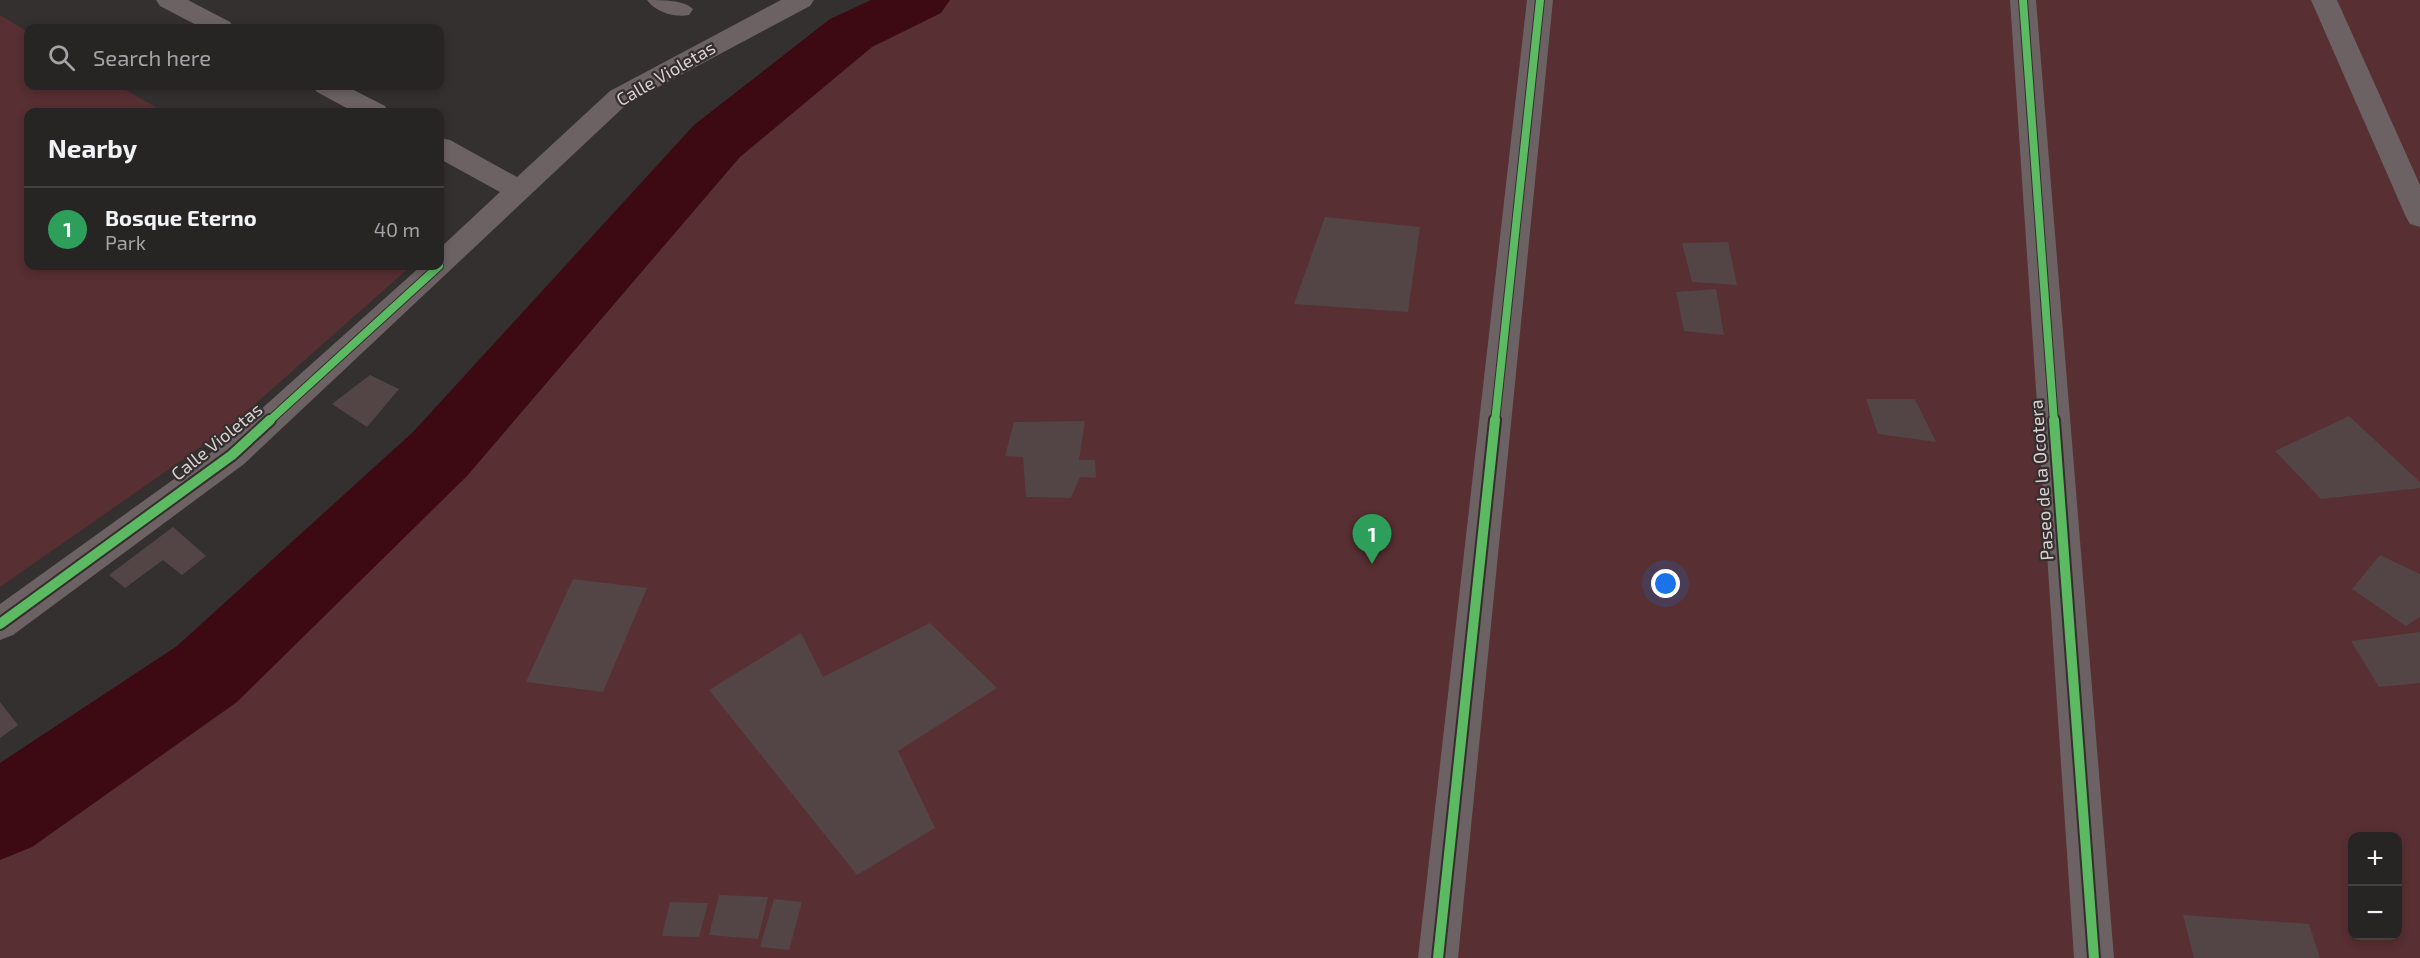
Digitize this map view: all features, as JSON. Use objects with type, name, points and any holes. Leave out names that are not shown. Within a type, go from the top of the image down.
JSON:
[{"type":"street","points":[[169,0],[214,24]]},
{"type":"street","name":"Calle Violetas","points":[[444,260],[619,97],[801,0]]},
{"type":"street","points":[[1438,958],[1540,0]]},
{"type":"street","name":"Paseo de la Ocotera","points":[[2023,0],[2094,958]]},
{"type":"street","points":[[2324,0],[2420,218]]},
{"type":"street","points":[[334,90],[367,108]]},
{"type":"street","points":[[444,149],[520,191]]},
{"type":"street","name":"Calle Violetas","points":[[0,624],[232,455],[434,270]]},
{"type":"shaded area","points":[[920,0],[2420,0],[2420,958],[0,958],[0,816],[208,674],[440,454],[717,141],[851,33]]},
{"type":"shaded area","points":[[0,15],[24,30],[24,90],[126,90],[157,108],[24,108],[24,270],[406,270],[228,428],[0,587]]},
{"type":"building","points":[[1325,217],[1420,227],[1408,312],[1294,304]]},
{"type":"building","points":[[1728,242],[1737,285],[1692,282],[1682,243]]},
{"type":"building","points":[[1716,289],[1724,335],[1684,331],[1676,292]]},
{"type":"building","points":[[370,375],[399,389],[367,427],[332,404]]},
{"type":"building","points":[[1866,399],[1915,399],[1936,442],[1878,434]]},
{"type":"building","points":[[2349,416],[2420,482],[2420,488],[2321,499],[2275,451]]},
{"type":"building","points":[[1085,421],[1079,460],[1095,460],[1096,478],[1080,477],[1071,498],[1026,497],[1023,457],[1005,456],[1014,422]]},
{"type":"building","points":[[173,527],[206,556],[182,575],[163,560],[125,588],[109,575]]},
{"type":"building","points":[[2380,555],[2420,574],[2420,617],[2406,626],[2352,589]]},
{"type":"building","points":[[573,579],[647,588],[603,692],[526,682]]},
{"type":"building","points":[[930,623],[997,688],[898,751],[935,828],[857,875],[709,690],[801,633],[823,677]]},
{"type":"building","points":[[2420,632],[2420,683],[2379,687],[2351,641]]},
{"type":"building","points":[[0,702],[18,725],[0,738]]},
{"type":"building","points":[[719,895],[768,897],[758,939],[709,935]]},
{"type":"building","points":[[774,899],[802,902],[789,950],[760,947]]},
{"type":"building","points":[[670,902],[708,903],[699,937],[662,936]]},
{"type":"building","points":[[2183,915],[2309,924],[2320,958],[2194,958]]},
{"type":"waterway","points":[[0,816],[207,674],[440,454],[717,141],[851,33],[920,0]]},
{"type":"cycle path","points":[[1438,958],[1540,0]]},
{"type":"cycle path","points":[[2023,0],[2094,958]]},
{"type":"cycle path","points":[[0,624],[232,455],[435,270]]},
{"type":"place","name":"Bosque Eterno","points":[[1372,564]]}]
